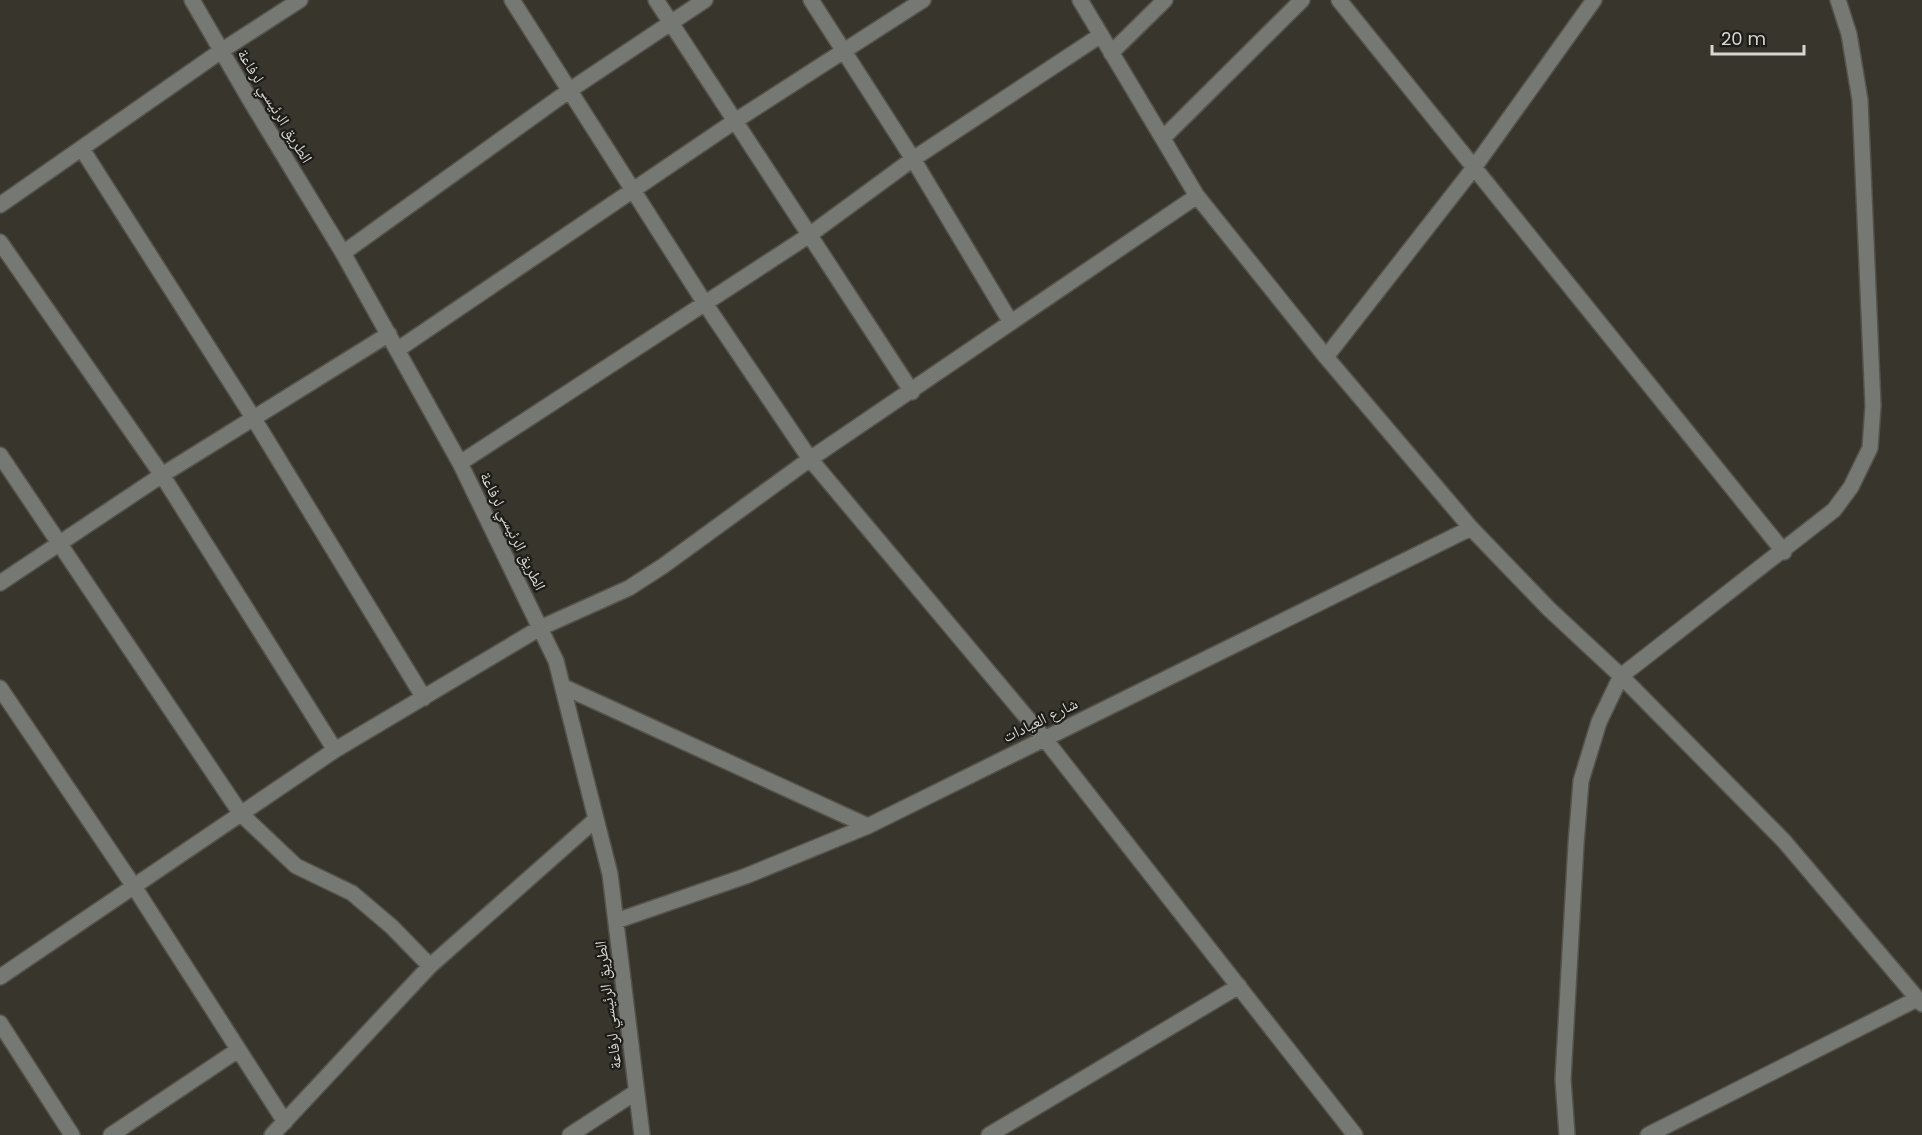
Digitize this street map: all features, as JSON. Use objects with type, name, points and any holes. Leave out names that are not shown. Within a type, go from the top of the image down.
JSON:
[{"type":"street","name":"الطريق الرئيسي لرفاعة","points":[[192,0],[344,252],[460,463],[540,628],[564,687],[609,873],[642,1135]]},
{"type":"street","points":[[1,202],[82,149],[221,51],[300,0]]},
{"type":"street","points":[[512,0],[706,304],[810,459],[1044,738],[1355,1135]]},
{"type":"street","points":[[656,0],[912,392]]},
{"type":"street","points":[[344,252],[570,90],[705,0]]},
{"type":"street","points":[[811,0],[913,159],[1010,321]]},
{"type":"street","points":[[397,350],[735,121],[923,0]]},
{"type":"street","points":[[1080,0],[1197,196],[1326,357],[1471,528],[1549,609],[1621,676],[1784,841],[1919,1002],[1648,1135]]},
{"type":"street","points":[[1112,53],[1165,0]]},
{"type":"street","points":[[1163,138],[1302,0]]},
{"type":"street","points":[[1339,0],[1784,552]]},
{"type":"street","points":[[1326,357],[1473,169],[1594,0]]},
{"type":"street","points":[[1567,1135],[1563,1079],[1565,1012],[1581,781],[1599,722],[1621,676],[1784,552],[1834,510],[1851,487],[1870,448],[1873,406],[1860,100],[1849,34],[1838,0]]},
{"type":"street","points":[[460,463],[808,236],[913,159],[1101,35]]},
{"type":"street","points":[[82,149],[254,419],[424,698]]},
{"type":"street","points":[[0,977],[335,750],[540,628],[585,610],[638,582],[706,537],[810,459],[912,392],[1010,321],[1197,196]]},
{"type":"street","points":[[0,242],[162,475],[335,750]]},
{"type":"street","points":[[0,583],[162,475],[389,334]]},
{"type":"street","points":[[0,455],[241,814],[296,866],[352,893],[392,927],[430,966]]},
{"type":"street","name":"شارع العيادات","points":[[616,921],[756,873],[867,826],[1471,528]]},
{"type":"street","points":[[564,687],[640,719],[867,826]]},
{"type":"street","points":[[0,688],[133,885],[285,1122]]},
{"type":"street","points":[[272,1135],[430,966],[595,820]]},
{"type":"street","points":[[989,1135],[1239,986]]},
{"type":"street","points":[[0,1023],[72,1135]]},
{"type":"street","points":[[111,1135],[238,1050]]},
{"type":"street","points":[[570,1135],[636,1092]]}]
